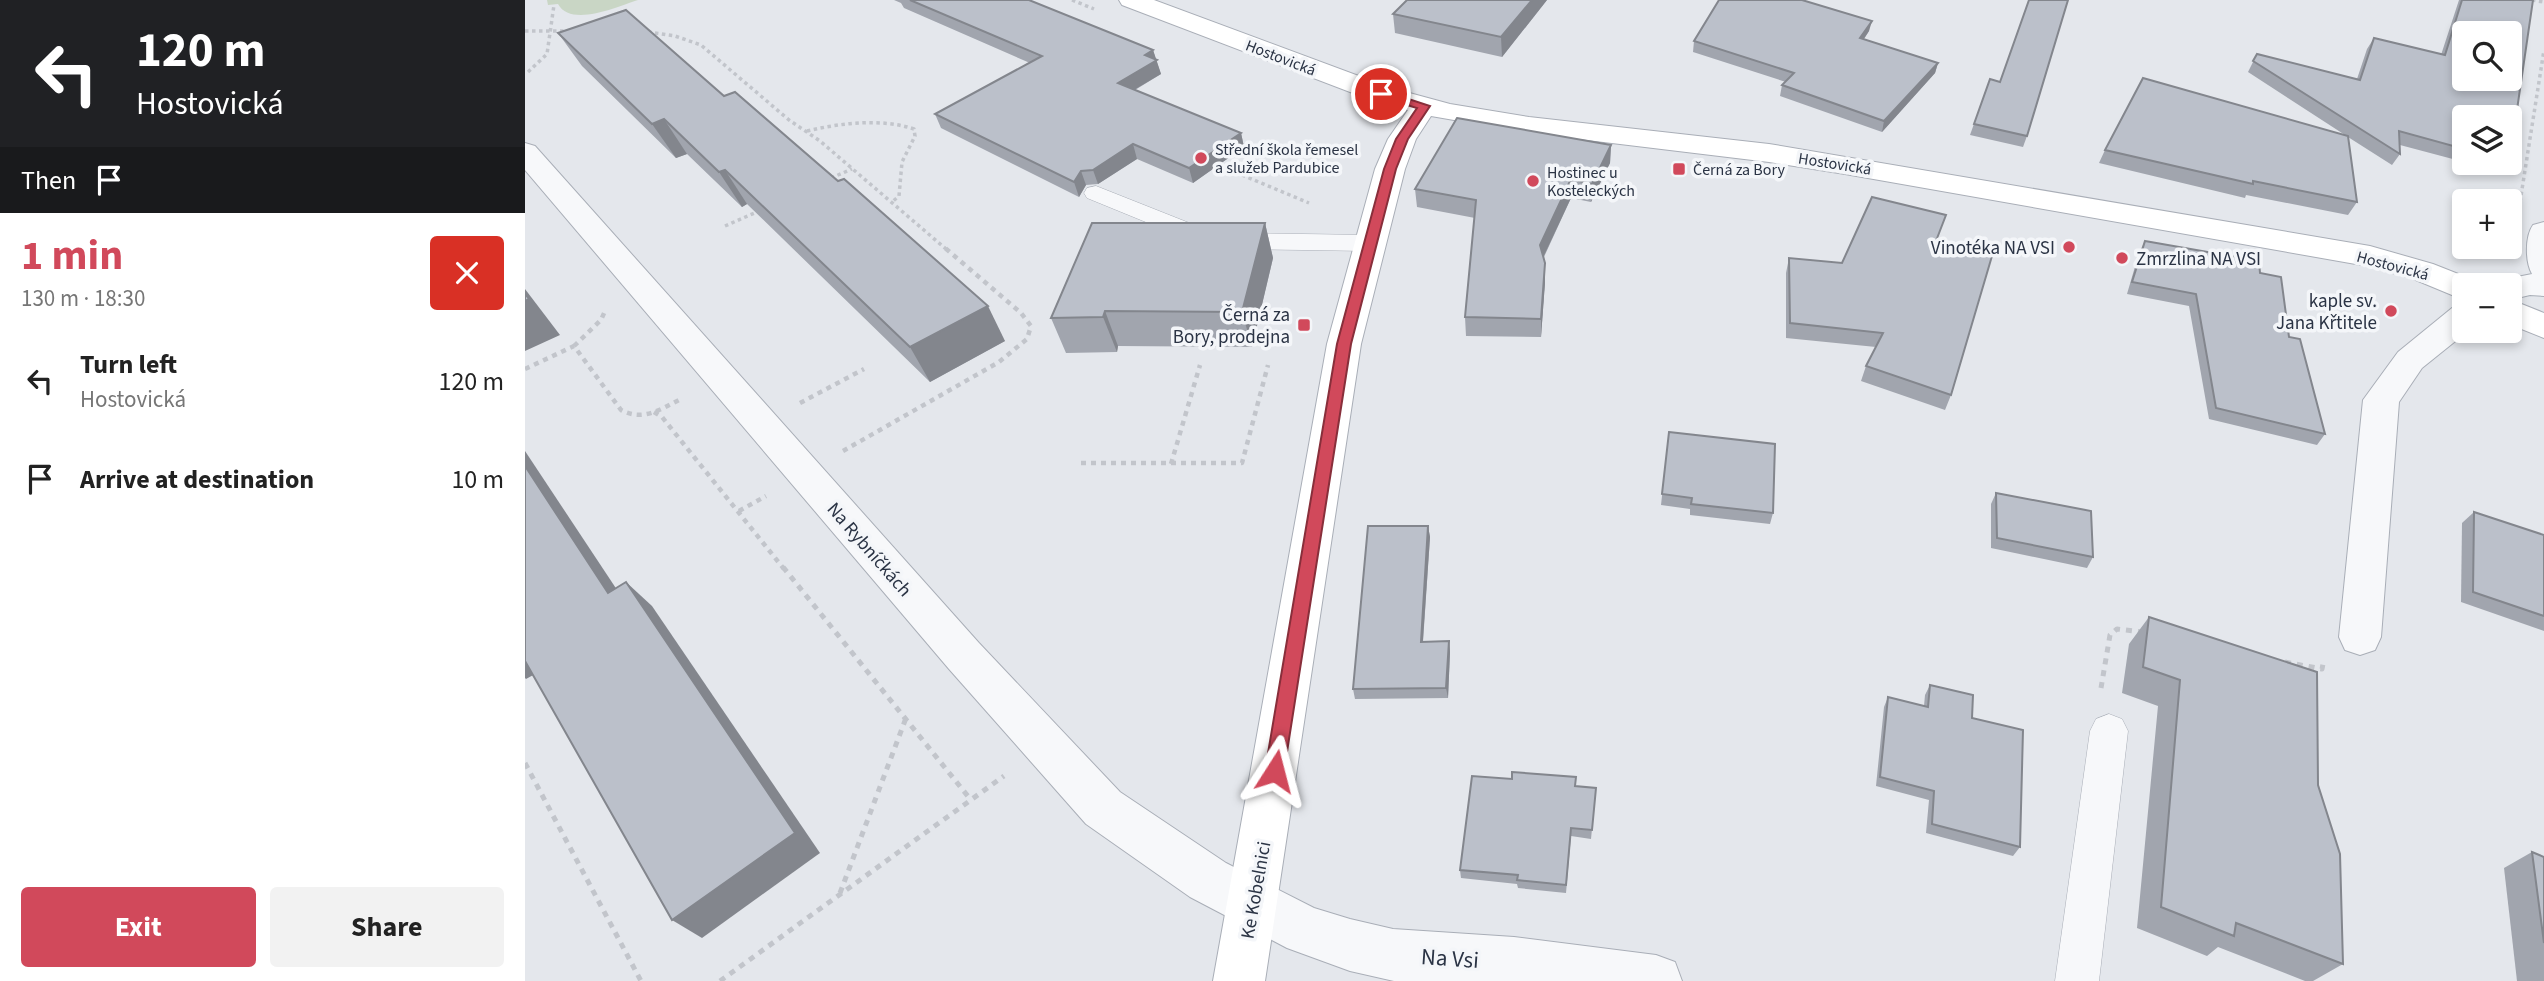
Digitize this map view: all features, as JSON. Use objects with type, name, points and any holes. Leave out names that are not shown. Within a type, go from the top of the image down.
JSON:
[{"type":"main road","name":"Hostovická","points":[[1131,0],[1318,71],[1424,106],[1529,125],[1845,164],[2330,249],[2394,262],[2452,284]]},
{"type":"main road","name":"Ke Kobelnici","points":[[1239,981],[1344,344],[1369,243],[1402,139],[1424,106]]},
{"type":"main road","points":[[2522,316],[2544,327]]},
{"type":"street","name":"Na Rybníčkách","points":[[525,152],[1044,746],[1103,808],[1171,857],[1253,904]]},
{"type":"street","points":[[2544,232],[2544,267]]},
{"type":"street","points":[[2522,286],[2544,285]]},
{"type":"street","points":[[2360,638],[2381,400],[2410,360],[2452,326]]},
{"type":"street","name":"Na Vsi","points":[[1253,904],[1305,930],[1350,945],[1394,955],[1514,962],[1656,981]]},
{"type":"lane","points":[[1096,193],[1202,237],[1234,241],[1369,243]]},
{"type":"lane","points":[[2077,981],[2109,731]]},
{"type":"path","points":[[2532,0],[2544,2]]},
{"type":"path","points":[[528,72],[547,54],[554,5]]},
{"type":"path","points":[[525,31],[569,31]]},
{"type":"path","points":[[638,31],[675,36],[701,45],[892,202],[1021,313],[1031,326],[1027,339],[1019,348],[908,412]]},
{"type":"path","points":[[2522,189],[2544,50]]},
{"type":"path","points":[[806,132],[842,125],[896,124],[914,129],[915,136],[902,162],[899,196],[892,202]]},
{"type":"path","points":[[829,179],[852,169]]},
{"type":"path","points":[[1242,175],[1314,205]]},
{"type":"path","points":[[725,226],[759,211]]},
{"type":"path","points":[[525,369],[574,346],[601,320],[605,304]]},
{"type":"path","points":[[574,346],[621,410],[630,416],[642,417],[722,378]]},
{"type":"path","points":[[1171,464],[1199,365]]},
{"type":"path","points":[[1081,463],[1242,463],[1268,365]]},
{"type":"path","points":[[762,424],[864,369]]},
{"type":"path","points":[[654,412],[662,417],[971,800]]},
{"type":"path","points":[[2109,731],[2097,713],[2110,635],[2117,629],[2154,635]]},
{"type":"path","points":[[2283,661],[2322,669],[2323,659]]},
{"type":"path","points":[[840,894],[906,718]]},
{"type":"path","points":[[720,981],[1044,746]]},
{"type":"path","points":[[525,763],[641,981]]},
{"type":"green space","points":[[547,0],[638,0],[584,15],[564,11],[558,4],[548,5]]},
{"type":"building","points":[[910,0],[1029,0],[1153,50],[1145,55],[1157,60],[1118,83],[1241,133],[1189,168],[1133,144],[1093,170],[1081,171],[1074,182],[935,114],[1042,56]]},
{"type":"building","points":[[1407,0],[1532,0],[1501,37],[1393,14]]},
{"type":"building","points":[[1719,0],[1802,0],[1872,21],[1860,38],[1938,63],[1884,121],[1782,85],[1794,73],[1694,41]]},
{"type":"building","points":[[2029,0],[2068,0],[2027,136],[1974,124],[1990,79],[2000,82]]},
{"type":"building","points":[[2462,0],[2533,0],[2522,76],[2522,21],[2456,21]]},
{"type":"building","points":[[626,10],[724,96],[735,92],[838,181],[844,179],[988,306],[910,347],[725,170],[719,172],[664,119],[652,124],[558,33]]},
{"type":"building","points":[[2452,32],[2452,91],[2520,91],[2518,105],[2452,105],[2452,146],[2399,131],[2400,154],[2253,61],[2257,54],[2360,80],[2374,38],[2445,55]]},
{"type":"building","points":[[2143,78],[2348,136],[2357,202],[2253,181],[2253,184],[2105,150]]},
{"type":"building","points":[[1457,118],[1611,145],[1592,184],[1571,179],[1540,245],[1545,263],[1541,319],[1465,317],[1476,200],[1415,189]]},
{"type":"building","points":[[1872,197],[1946,215],[1936,241],[1992,256],[1951,395],[1866,366],[1883,333],[1790,323],[1789,258],[1842,263]]},
{"type":"building","points":[[1092,223],[1265,223],[1242,312],[1105,311],[1103,317],[1051,318]]},
{"type":"building","points":[[2145,241],[2259,261],[2260,273],[2281,277],[2289,337],[2300,339],[2325,434],[2216,408],[2196,294],[2132,282]]},
{"type":"building","points":[[1669,432],[1775,444],[1773,513],[1691,504],[1692,498],[1662,494]]},
{"type":"building","points":[[525,466],[608,593],[626,582],[795,833],[672,920],[525,661]]},
{"type":"building","points":[[1996,493],[2091,511],[2093,557],[1997,538]]},
{"type":"building","points":[[2474,512],[2544,535],[2544,616],[2473,592]]},
{"type":"building","points":[[1368,526],[1428,526],[1421,642],[1449,641],[1446,688],[1353,689]]},
{"type":"building","points":[[2149,617],[2317,672],[2318,785],[2340,854],[2343,964],[2236,923],[2234,936],[2161,907],[2180,680],[2143,667]]},
{"type":"building","points":[[1930,685],[1973,695],[1972,718],[2023,730],[2020,847],[1932,824],[1934,791],[1880,777],[1888,697],[1928,707]]},
{"type":"building","points":[[1512,772],[1576,777],[1575,786],[1596,788],[1592,830],[1571,828],[1566,885],[1517,880],[1518,875],[1460,870],[1472,776],[1512,779]]},
{"type":"building","points":[[2532,852],[2544,857],[2544,943]]},
{"type":"place","name":"Střední škola řemesel a služeb Pardubice","points":[[1201,158]]},
{"type":"place","name":"Černá za Bory","points":[[1679,169]]},
{"type":"place","name":"Hostinec u Kosteleckých","points":[[1533,181]]},
{"type":"place","name":"Vinotéka NA VSI","points":[[2069,247]]},
{"type":"place","name":"Zmrzlina NA VSI","points":[[2122,258]]},
{"type":"place","name":"kaple sv. Jana Křtitele","points":[[2391,311]]},
{"type":"place","name":"Černá za Bory, prodejna","points":[[1304,325]]},
{"type":"route","points":[[1275,771],[1344,344],[1390,169],[1402,139],[1424,106],[1381,94]]}]
